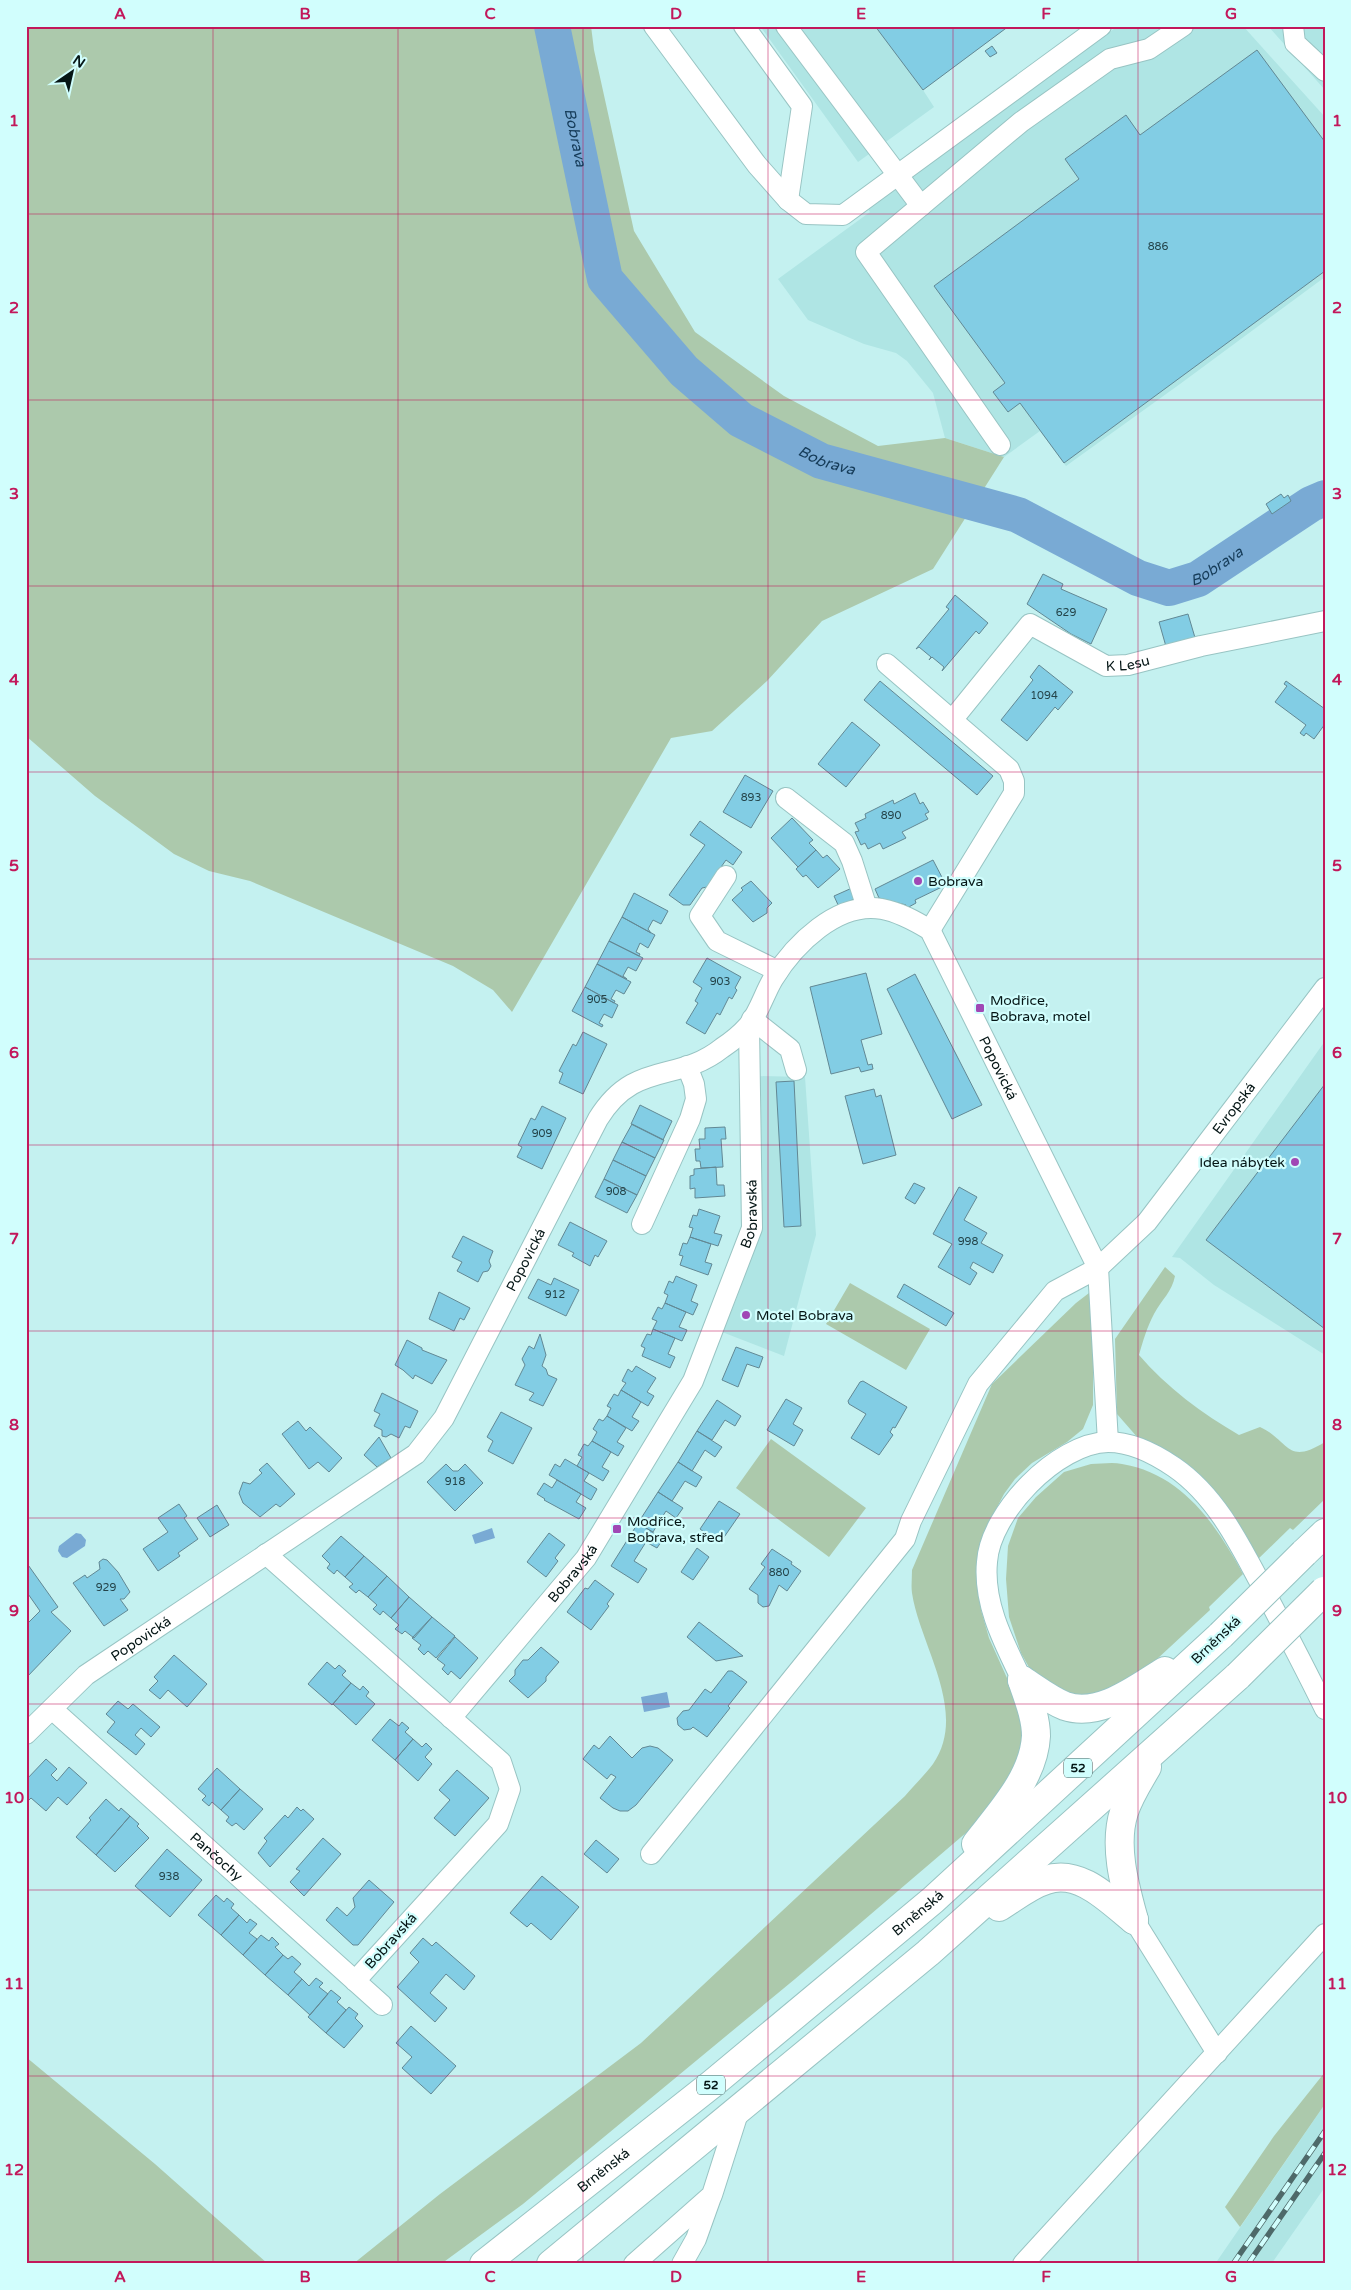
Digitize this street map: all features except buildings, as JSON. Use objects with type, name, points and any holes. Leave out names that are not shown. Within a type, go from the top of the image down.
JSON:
[{"type":"highway","name":"Brněnská","points":[[484,2264],[639,2144],[934,1900],[1221,1635],[1325,1533]]},
{"type":"highway","name":"52","points":[[551,2264],[928,1952],[1238,1676],[1324,1591]]},
{"type":"highway","points":[[1022,1680],[1066,1706],[1080,1709],[1104,1705],[1133,1691],[1221,1635]]},
{"type":"highway","points":[[934,1900],[1009,1801],[1028,1768],[1034,1749],[1035,1726],[1032,1708],[1022,1680]]},
{"type":"highway","points":[[1134,1920],[1125,1889],[1121,1860],[1121,1822],[1131,1796],[1158,1748]]},
{"type":"highway","points":[[928,1952],[1034,1885],[1054,1878],[1072,1879],[1090,1885],[1134,1920]]},
{"type":"street","points":[[654,26],[757,165],[788,200],[806,214],[843,216],[1101,26]]},
{"type":"street","points":[[744,26],[802,106],[788,200]]},
{"type":"street","points":[[786,26],[921,206]]},
{"type":"street","points":[[1000,445],[866,252],[1021,122],[1110,59],[1149,49],[1183,26]]},
{"type":"street","points":[[1293,26],[1295,43],[1325,71]]},
{"type":"street","name":"K Lesu","points":[[954,719],[1030,624],[1106,666],[1128,665],[1201,646],[1325,620]]},
{"type":"street","points":[[887,664],[954,719],[1009,769],[1014,780],[1014,793],[930,930]]},
{"type":"street","points":[[786,798],[844,843],[867,908]]},
{"type":"street","points":[[726,876],[700,916],[717,941],[778,971]]},
{"type":"street","name":"Popovická","points":[[26,1734],[86,1675],[416,1454],[444,1418],[605,1107],[612,1098],[634,1082],[653,1074],[687,1066],[710,1057],[751,1023],[778,971],[796,947],[814,930],[838,917],[867,908],[881,908],[898,913],[930,930],[1098,1268]]},
{"type":"street","name":"Evropská","points":[[1098,1268],[1147,1222],[1325,988]]},
{"type":"street","points":[[751,1023],[790,1049],[796,1070]]},
{"type":"street","name":"Bobravská","points":[[356,1981],[498,1824],[510,1789],[500,1762],[451,1718],[586,1558],[692,1381],[752,1228],[751,1023]]},
{"type":"street","points":[[642,1224],[690,1119],[696,1099],[694,1084],[687,1066]]},
{"type":"street","points":[[651,1854],[905,1539],[911,1521],[978,1384],[1055,1291],[1098,1268],[1108,1442]]},
{"type":"street","points":[[1022,1680],[1000,1634],[989,1594],[986,1577],[987,1560],[993,1536],[1003,1518],[1036,1478],[1079,1448],[1108,1442],[1137,1447],[1160,1459],[1190,1480],[1211,1503],[1229,1528],[1251,1566],[1325,1708]]},
{"type":"street","points":[[266,1554],[451,1718]]},
{"type":"street","name":"Pančochy","points":[[52,1708],[382,2005]]},
{"type":"street","points":[[1134,1920],[1217,2053]]},
{"type":"street","points":[[1023,2264],[1325,1934]]},
{"type":"street","points":[[682,2264],[696,2238],[712,2195],[739,2110]]},
{"type":"street","points":[[634,2264],[712,2195]]},
{"type":"shaded area","points":[[760,26],[1009,26],[923,90],[934,107],[858,162]]},
{"type":"shaded area","points":[[1118,26],[1243,26],[1325,117],[1325,277],[1066,466],[1040,431],[1004,457],[945,438],[933,393],[907,361],[896,353],[864,344],[808,320],[778,279],[870,212],[868,209]]},
{"type":"shaded area","points":[[1268,26],[1325,26],[1325,90]]},
{"type":"shaded area","name":"Idea nábytek","points":[[1325,1041],[1325,1355],[1214,1285],[1180,1258],[1172,1257]]},
{"type":"shaded area","points":[[756,1076],[805,1077],[816,1235],[784,1356],[722,1332],[736,1300],[758,1237]]},
{"type":"shaded area","points":[[492,1528],[495,1538],[475,1544],[472,1535]]},
{"type":"shaded area","points":[[76,1533],[81,1534],[86,1540],[85,1546],[67,1558],[62,1557],[58,1551],[59,1546]]},
{"type":"shaded area","points":[[667,1692],[670,1707],[644,1712],[641,1697]]},
{"type":"shaded area","points":[[1325,2104],[1325,2187],[1272,2263],[1215,2264]]},
{"type":"green space","points":[[26,26],[591,26],[594,50],[634,231],[695,332],[784,396],[878,446],[945,438],[1004,457],[933,569],[822,621],[767,681],[712,731],[671,738],[512,1012],[493,990],[453,966],[250,881],[209,871],[174,854],[95,796],[26,736]]},
{"type":"green space","points":[[1165,1267],[1175,1276],[1174,1282],[1152,1319],[1139,1355],[1161,1378],[1186,1399],[1239,1435],[1260,1427],[1289,1449],[1303,1452],[1325,1442],[1325,1499],[1293,1530],[1290,1528],[1257,1560],[1194,1473],[1178,1457],[1138,1438],[1117,1414],[1115,1339]]},
{"type":"green space","points":[[850,1283],[930,1329],[906,1370],[826,1324]]},
{"type":"green space","points":[[1089,1293],[1093,1352],[1093,1405],[1083,1429],[1067,1442],[1032,1463],[1015,1479],[1004,1494],[992,1517],[978,1580],[981,1610],[989,1638],[1016,1698],[1023,1733],[1020,1760],[981,1820],[795,1979],[523,2204],[441,2264],[353,2264],[440,2194],[641,2043],[905,1796],[927,1772],[943,1744],[946,1723],[939,1679],[912,1593],[912,1570],[992,1384],[1076,1303]]},
{"type":"green space","points":[[771,1439],[866,1508],[829,1557],[736,1488]]},
{"type":"green space","points":[[1118,1463],[1143,1470],[1162,1478],[1180,1490],[1209,1520],[1233,1555],[1243,1574],[1209,1607],[1210,1610],[1129,1685],[1087,1700],[1063,1695],[1031,1671],[1021,1653],[1009,1617],[1006,1579],[1008,1546],[1018,1518],[1036,1497],[1064,1472],[1091,1464]]},
{"type":"green space","points":[[26,2057],[155,2164],[268,2264],[26,2264]]},
{"type":"green space","points":[[1325,2072],[1325,2104],[1240,2227],[1225,2207],[1274,2136]]},
{"type":"waterway","name":"Bobrava","points":[[552,26],[605,279],[684,371],[741,420],[821,461],[1018,515],[1138,578],[1169,588],[1198,579],[1311,504],[1325,498]]},
{"type":"railway","points":[[1233,2264],[1325,2131]]},
{"type":"railway","points":[[1248,2264],[1325,2153]]},
{"type":"place","name":"Bobrava","points":[[918,881]]},
{"type":"place","name":"Modřice, Bobrava, motel","points":[[980,1008]]},
{"type":"place","name":"Idea nábytek","points":[[1295,1162]]},
{"type":"place","name":"Motel Bobrava","points":[[746,1315]]},
{"type":"place","name":"Modřice, Bobrava, střed","points":[[617,1529]]}]
